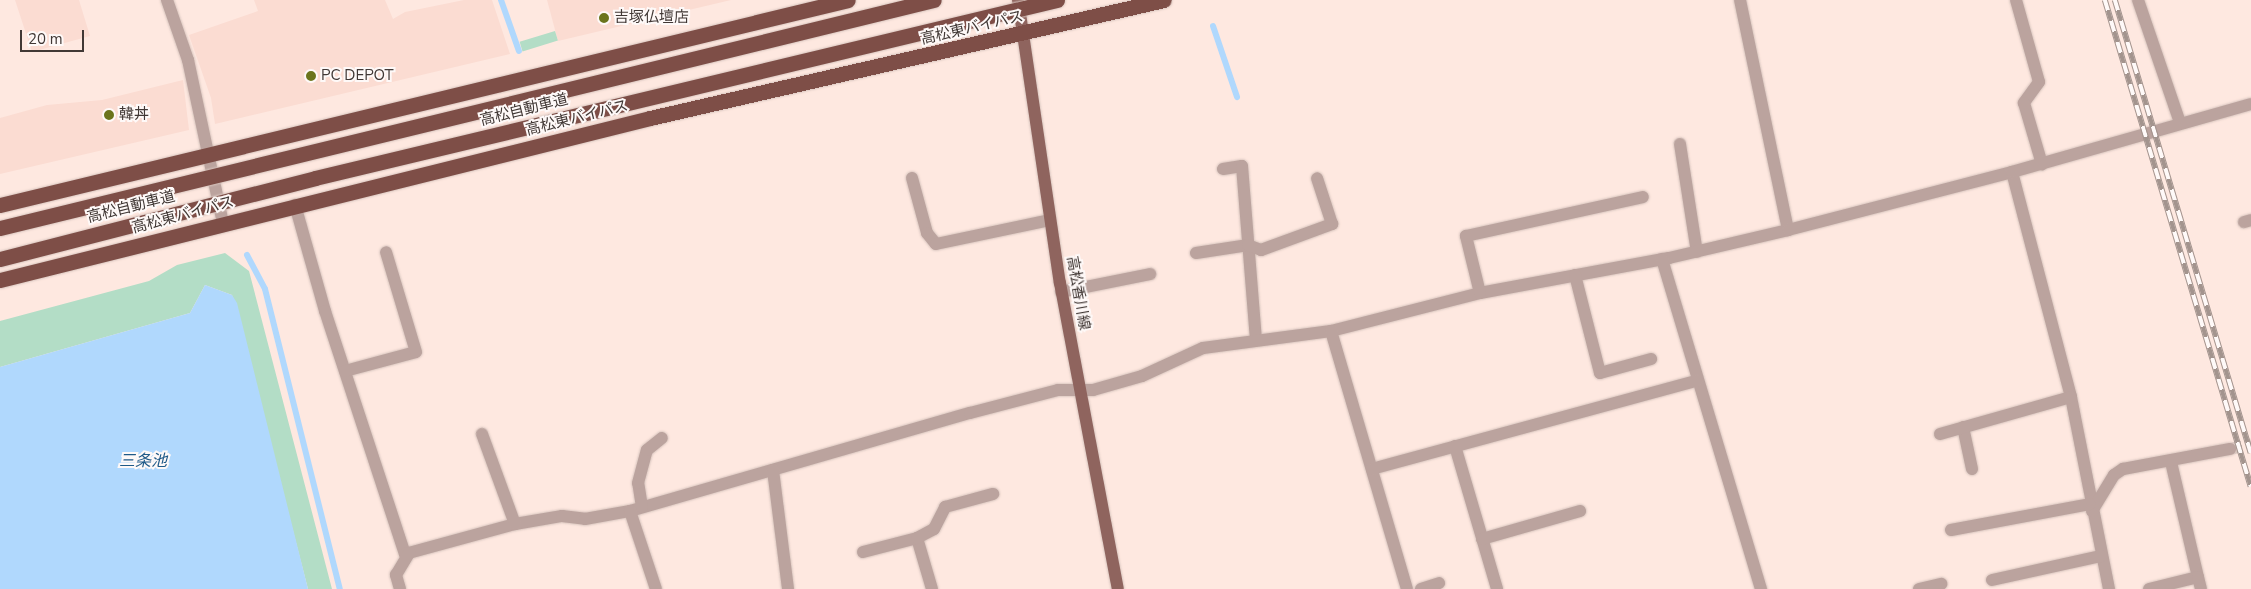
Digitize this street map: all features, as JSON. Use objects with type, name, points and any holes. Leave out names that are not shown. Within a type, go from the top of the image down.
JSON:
[{"type":"highway","points":[[0,205],[848,0]]},
{"type":"highway","name":"高松自動車道","points":[[0,228],[934,0]]},
{"type":"highway","name":"高松自動車道","points":[[0,259],[324,176],[1057,0]]},
{"type":"highway","name":"高松東バイパス","points":[[0,280],[222,223],[650,118],[1023,34],[1164,0]]},
{"type":"highway","points":[[0,212],[22,199]]},
{"type":"highway","points":[[0,271],[36,272]]},
{"type":"main road","name":"高松香川線","points":[[1018,0],[1061,292],[1078,390],[1118,589]]},
{"type":"street","points":[[167,0],[188,60],[222,223]]},
{"type":"street","points":[[1740,0],[1788,230]]},
{"type":"street","points":[[2016,0],[2038,82],[2024,103],[2042,164]]},
{"type":"street","points":[[2138,0],[2180,123]]},
{"type":"street","points":[[295,205],[345,372],[405,554],[515,524],[562,516],[585,519],[636,509],[773,470],[823,453],[970,412],[1058,390],[1093,390],[1142,376],[1203,348],[1331,331],[1480,293],[1662,260],[1788,230],[2042,164],[2251,104]]},
{"type":"street","points":[[1680,144],[1697,252]]},
{"type":"street","points":[[1222,169],[1242,166],[1256,340]]},
{"type":"street","points":[[2012,172],[2071,397],[2091,508],[2109,589]]},
{"type":"street","points":[[912,178],[926,232],[936,244],[1050,220]]},
{"type":"street","points":[[1196,253],[1248,245],[1261,250],[1332,224],[1317,178]]},
{"type":"street","points":[[1480,293],[1466,236],[1643,197]]},
{"type":"street","points":[[345,372],[416,352],[386,252]]},
{"type":"street","points":[[1662,260],[1697,382],[1761,589]]},
{"type":"street","points":[[1061,292],[1150,274]]},
{"type":"street","points":[[1575,275],[1600,373],[1651,359]]},
{"type":"street","points":[[1331,331],[1407,589]]},
{"type":"street","points":[[1372,468],[1697,382]]},
{"type":"street","points":[[1940,434],[2071,397]]},
{"type":"street","points":[[1963,428],[1972,469]]},
{"type":"street","points":[[482,434],[515,524]]},
{"type":"street","points":[[656,589],[636,509],[638,483],[647,450],[662,438]]},
{"type":"street","points":[[1454,446],[1497,589]]},
{"type":"street","points":[[1951,530],[2091,508],[2114,476],[2123,469],[2171,462],[2230,449]]},
{"type":"street","points":[[2149,589],[2200,583],[2171,462]]},
{"type":"street","points":[[773,470],[788,589]]},
{"type":"street","points":[[863,552],[917,538],[934,529],[945,507],[993,494]]},
{"type":"street","points":[[1482,538],[1580,512]]},
{"type":"street","points":[[917,538],[932,589]]},
{"type":"street","points":[[400,589],[396,575],[409,553]]},
{"type":"street","points":[[1992,580],[2101,556]]},
{"type":"street","points":[[1420,589],[1439,583]]},
{"type":"street","points":[[1919,589],[1941,584]]},
{"type":"shaded area","points":[[15,0],[79,0],[90,36],[32,52]]},
{"type":"shaded area","name":"PC DEPOT","points":[[254,0],[385,0],[393,19],[405,12],[464,0],[492,0],[510,54],[215,124],[211,98],[189,35],[258,11]]},
{"type":"shaded area","name":"吉塚仏壇店","points":[[547,0],[731,0],[558,41]]},
{"type":"shaded area","points":[[183,80],[189,130],[0,174],[0,118],[47,105],[102,100]]},
{"type":"green space","points":[[555,31],[558,41],[523,51],[520,42]]},
{"type":"green space","points":[[225,253],[249,271],[332,589],[308,589],[232,295],[205,285],[190,313],[0,367],[0,321],[149,281],[177,265]]},
{"type":"water","name":"三条池","points":[[205,285],[232,295],[237,303],[308,589],[0,589],[0,367],[190,313]]},
{"type":"waterway","points":[[501,0],[519,51]]},
{"type":"waterway","points":[[1213,26],[1237,97]]},
{"type":"waterway","points":[[247,255],[265,289],[340,589]]},
{"type":"tunnel","points":[[2230,449],[2251,444]]},
{"type":"railway","points":[[2105,0],[2251,487]]},
{"type":"railway","points":[[2115,0],[2251,453]]},
{"type":"place","name":"吉塚仏壇店","points":[[604,18]]},
{"type":"place","name":"PC DEPOT","points":[[311,76]]},
{"type":"place","name":"韓丼","points":[[109,115]]}]
